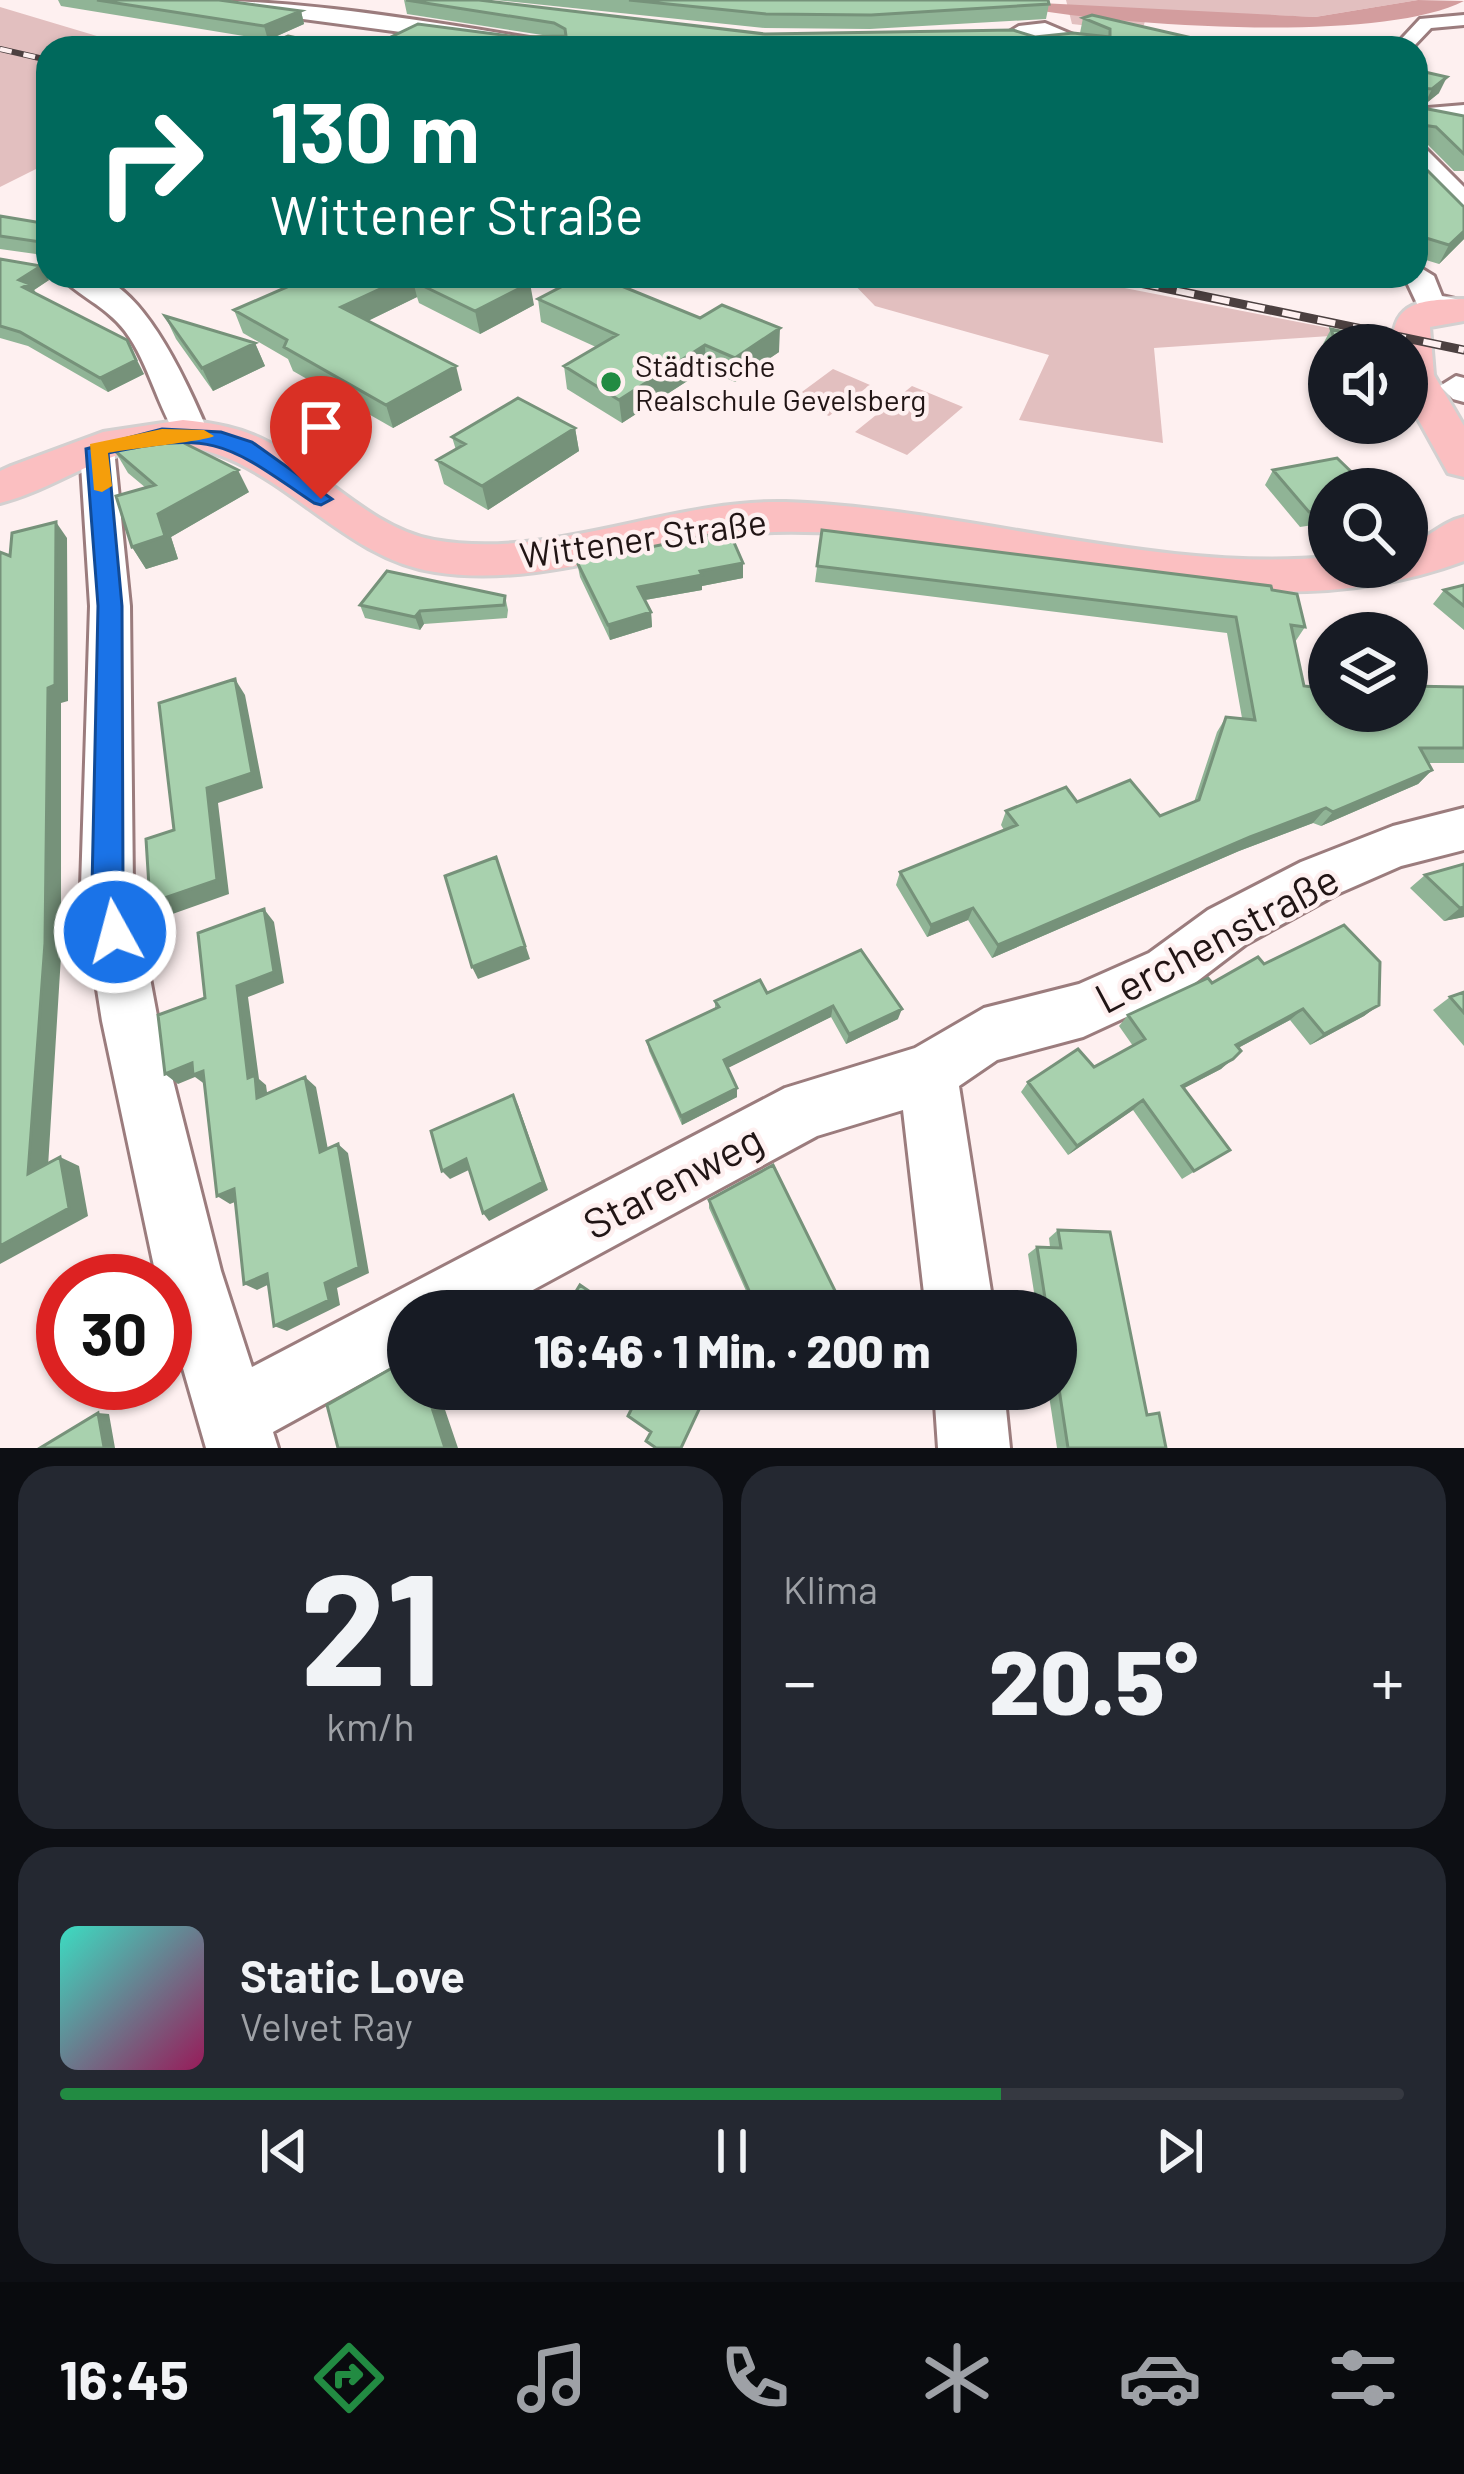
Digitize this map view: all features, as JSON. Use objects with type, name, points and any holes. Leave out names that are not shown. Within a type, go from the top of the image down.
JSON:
[{"type":"main road","points":[[1447,306],[1411,322],[1414,375],[1454,392],[1464,464]]},
{"type":"main road","name":"Wittener Straße","points":[[0,489],[97,449],[133,439],[192,434],[244,446],[360,525],[417,551],[446,558],[527,555],[674,527],[779,517],[870,522],[1252,573],[1308,573]]},
{"type":"main road","points":[[1428,559],[1464,532]]},
{"type":"street","points":[[198,0],[487,36]]},
{"type":"street","points":[[1414,36],[1426,23],[1464,20]]},
{"type":"street","points":[[1034,36],[1059,32],[1067,36]]},
{"type":"street","points":[[1428,114],[1464,112]]},
{"type":"street","points":[[1428,116],[1464,124]]},
{"type":"street","points":[[1428,164],[1464,201]]},
{"type":"street","points":[[100,288],[114,298],[172,380],[192,434]]},
{"type":"street","points":[[97,449],[110,606],[107,887],[130,1021],[178,1226],[237,1432],[387,1335]]},
{"type":"street","name":"Lerchenstraße","points":[[928,1073],[983,1036],[1083,1010],[1168,971],[1227,927],[1318,878],[1393,847],[1464,830]]},
{"type":"street","points":[[928,1073],[957,1290]]},
{"type":"street","name":"Starenweg","points":[[466,1290],[806,1109],[928,1073]]},
{"type":"street","points":[[971,1410],[974,1448]]},
{"type":"shaded area","points":[[981,0],[1315,17],[1418,0],[1464,1],[1421,15],[1364,24],[1227,27],[1087,17]]},
{"type":"shaded area","points":[[1066,0],[1418,0],[1315,17],[1148,10],[1142,32],[1072,24]]},
{"type":"shaded area","points":[[0,7],[97,36],[36,36],[36,169],[0,187]]},
{"type":"shaded area","points":[[858,288],[1124,288],[1309,324],[1308,338],[1154,348],[1163,443],[1019,420],[1049,355],[875,306]]},
{"type":"shaded area","points":[[833,369],[870,385],[829,416],[791,400]]},
{"type":"shaded area","points":[[912,386],[963,407],[907,455],[855,432]]},
{"type":"building","points":[[97,0],[219,0],[301,11],[264,26]]},
{"type":"building","points":[[406,0],[479,0],[765,34],[1013,30],[1032,36],[566,36],[565,29],[554,23]]},
{"type":"building","points":[[629,0],[1048,0],[1049,4],[871,15],[766,14]]},
{"type":"building","points":[[1092,15],[1184,36],[1110,36],[1110,29],[1083,18]]},
{"type":"building","points":[[418,24],[510,36],[393,36]]},
{"type":"building","points":[[1428,73],[1447,77],[1428,89]]},
{"type":"building","points":[[1428,109],[1464,116],[1464,154],[1436,127],[1428,126]]},
{"type":"building","points":[[1428,171],[1464,207],[1464,231],[1449,245],[1428,239]]},
{"type":"building","points":[[0,216],[36,222],[36,241],[0,236]]},
{"type":"building","points":[[0,259],[36,265],[19,280],[30,284],[23,287],[127,340],[136,360],[100,378],[20,332],[0,326]]},
{"type":"building","points":[[284,288],[382,288],[341,307],[456,366],[386,405],[284,347],[287,340],[234,310]]},
{"type":"building","points":[[427,288],[520,288],[475,311]]},
{"type":"building","points":[[559,288],[626,288],[700,318],[722,305],[780,328],[735,358],[705,345],[619,400],[564,366],[617,335],[538,299]]},
{"type":"building","points":[[165,316],[255,343],[202,368]]},
{"type":"building","points":[[518,398],[575,428],[482,486],[437,460],[465,444],[452,437]]},
{"type":"building","points":[[166,434],[238,470],[158,514],[165,536],[132,547],[116,496],[155,485],[115,451],[146,435]]},
{"type":"building","points":[[1337,458],[1347,468],[1308,468],[1308,511],[1273,470]]},
{"type":"building","points":[[56,522],[55,685],[48,688],[45,943],[28,1174],[60,1157],[69,1208],[0,1246],[0,552],[10,556],[12,533]]},
{"type":"building","points":[[822,530],[1271,586],[1297,594],[1305,627],[1291,625],[1304,686],[1308,686],[1308,732],[1428,732],[1428,686],[1464,687],[1464,748],[1420,748],[1432,770],[1333,812],[1326,808],[1250,837],[998,945],[973,908],[931,925],[900,872],[1017,825],[1006,811],[1066,787],[1077,802],[1130,780],[1160,816],[1199,800],[1226,717],[1255,720],[1236,617],[817,566]]},
{"type":"building","points":[[729,531],[743,563],[638,587],[651,612],[608,625],[577,562]]},
{"type":"building","points":[[387,571],[505,596],[504,605],[420,611],[415,617],[360,605]]},
{"type":"building","points":[[1464,585],[1464,606],[1444,590]]},
{"type":"building","points":[[235,679],[252,773],[207,788],[217,880],[150,903],[146,839],[174,830],[159,703]]},
{"type":"building","points":[[496,857],[525,946],[472,967],[445,876]]},
{"type":"building","points":[[1464,864],[1464,907],[1460,908],[1425,875]]},
{"type":"building","points":[[264,909],[274,972],[237,986],[248,1078],[255,1075],[257,1098],[305,1077],[320,1152],[338,1144],[359,1267],[325,1283],[329,1300],[274,1326],[267,1274],[244,1284],[234,1189],[217,1196],[203,1071],[193,1075],[192,1063],[165,1074],[158,1015],[205,998],[198,933]]},
{"type":"building","points":[[1344,925],[1380,962],[1379,1005],[1324,1034],[1303,1009],[1236,1045],[1241,1051],[1233,1059],[1182,1086],[1230,1150],[1194,1171],[1143,1100],[1077,1146],[1028,1082],[1078,1049],[1094,1067],[1145,1039],[1128,1015],[1208,978],[1212,983],[1258,957],[1264,964]]},
{"type":"building","points":[[861,950],[902,1009],[849,1034],[833,1006],[724,1060],[737,1088],[681,1116],[647,1041],[719,1007],[715,1001],[760,980],[767,993]]},
{"type":"building","points":[[1464,992],[1464,1013],[1450,997]]},
{"type":"building","points":[[513,1095],[543,1182],[483,1213],[466,1159],[442,1171],[431,1131]]},
{"type":"building","points":[[773,1165],[835,1290],[749,1290],[709,1200]]},
{"type":"building","points":[[1058,1230],[1110,1232],[1147,1415],[1159,1413],[1166,1448],[1068,1448],[1062,1410],[1077,1410],[1077,1290],[1044,1290],[1037,1247],[1061,1248]]},
{"type":"building","points":[[387,1371],[387,1410],[433,1410],[445,1448],[338,1448],[327,1405]]},
{"type":"building","points":[[631,1410],[699,1410],[681,1448],[656,1448],[646,1441],[651,1432],[628,1416]]},
{"type":"building","points":[[98,1413],[104,1447],[40,1448]]},
{"type":"railway","points":[[0,49],[36,57]]},
{"type":"railway","points":[[1164,288],[1464,350]]},
{"type":"slow traffic","points":[[102,486],[97,449],[162,435],[204,436]]},
{"type":"place","name":"Städtische Realschule Gevelsberg","points":[[611,382]]},
{"type":"route","points":[[115,932],[107,887],[110,606],[97,449],[162,435],[221,438],[244,446],[321,499]]}]
